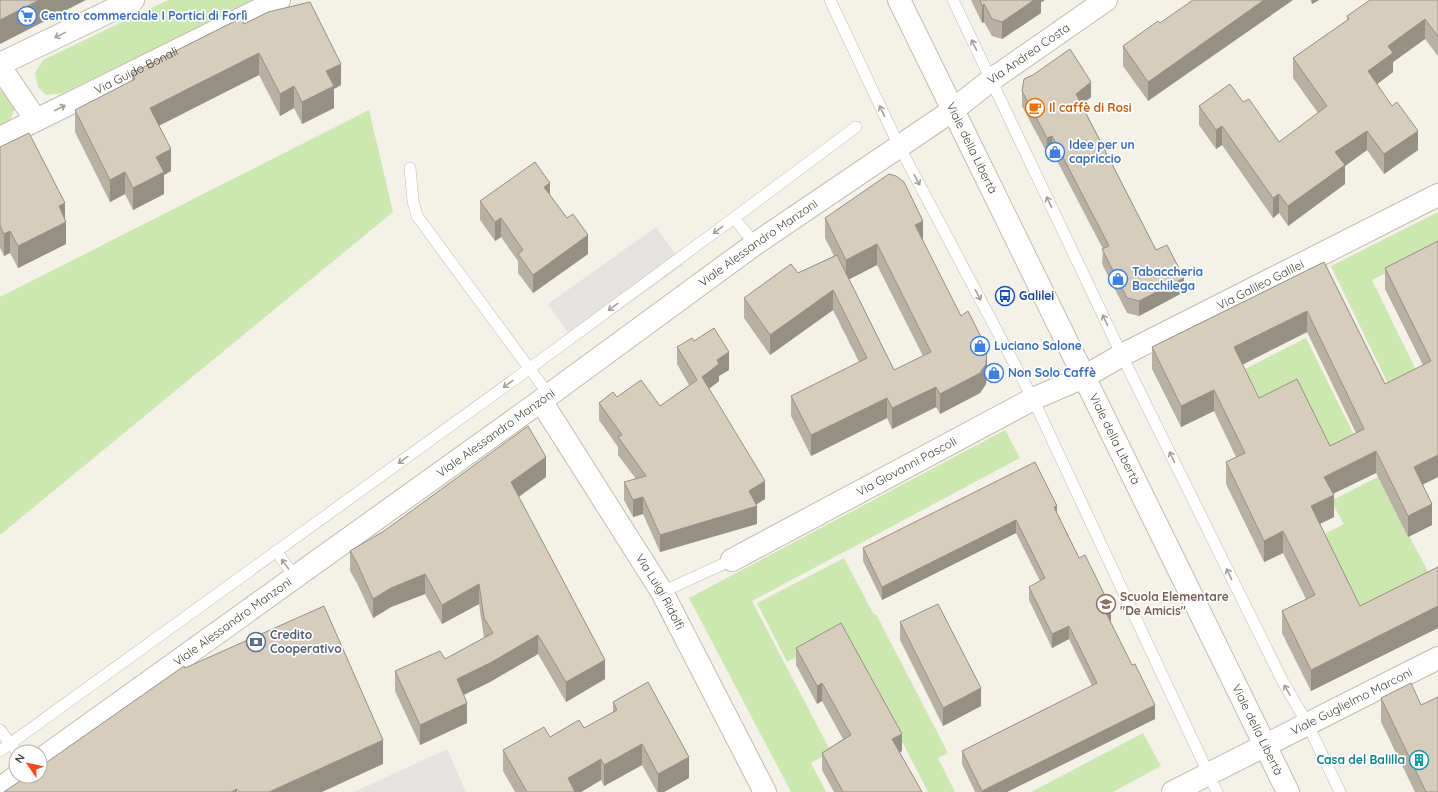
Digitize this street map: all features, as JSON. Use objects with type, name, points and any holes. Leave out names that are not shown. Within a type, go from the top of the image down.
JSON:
[{"type":"street","points":[[36,120],[0,66],[133,0]]},
{"type":"street","name":"Via Guido Bonali","points":[[0,138],[279,0]]},
{"type":"street","name":"Viale della Libertà","points":[[899,0],[1288,792]]},
{"type":"street","name":"Via Andrea Costa","points":[[953,110],[991,80],[1106,0]]},
{"type":"street","name":"Viale Alessandro Manzoni","points":[[48,754],[545,398],[754,244],[953,110]]},
{"type":"street","name":"Via Galileo Galilei","points":[[1084,377],[1122,355],[1438,195]]},
{"type":"street","name":"Via Giovanni Pascoli","points":[[732,560],[1033,399],[1084,377]]},
{"type":"street","name":"Via Luigi Ridolfi","points":[[545,398],[662,592],[765,792]]},
{"type":"street","name":"Viale Guglielmo Marconi","points":[[1174,792],[1213,783],[1266,746],[1438,658]]},
{"type":"lane","points":[[830,0],[899,146],[1033,399],[1213,783]]},
{"type":"lane","points":[[953,0],[1122,355],[1283,682],[1307,724],[1340,792]]},
{"type":"lane","points":[[18,744],[276,551],[529,368],[856,127]]},
{"type":"lane","points":[[410,168],[413,201],[417,216],[529,368],[545,398]]},
{"type":"lane","points":[[734,218],[754,244]]},
{"type":"lane","points":[[276,551],[295,577]]},
{"type":"lane","points":[[662,592],[732,560]]},
{"type":"lane","points":[[0,730],[10,744]]},
{"type":"green space","points":[[168,0],[255,0],[63,93],[46,95],[38,87],[35,73],[43,60]]},
{"type":"green space","points":[[0,90],[9,94],[16,106],[10,120],[0,125]]},
{"type":"green space","points":[[369,110],[393,212],[0,535],[0,297]]},
{"type":"green space","points":[[1438,212],[1438,246],[1372,280],[1419,376],[1391,390],[1331,266]]},
{"type":"green space","points":[[1306,338],[1361,449],[1312,475],[1270,418],[1245,369]]},
{"type":"green space","points":[[1005,430],[1020,458],[752,601],[831,752],[811,763],[826,792],[791,792],[689,598]]},
{"type":"green space","points":[[1378,477],[1432,579],[1359,618],[1317,538],[1344,524],[1331,501]]},
{"type":"green space","points":[[844,558],[874,615],[876,614],[948,753],[938,758],[955,792],[928,792],[846,632],[787,662],[757,603]]},
{"type":"green space","points":[[1143,733],[1161,766],[1113,792],[1031,792]]},
{"type":"shaded area","points":[[656,227],[683,265],[575,342],[548,304]]},
{"type":"shaded area","points":[[447,749],[466,792],[354,792]]},
{"type":"building","points":[[0,0],[39,0],[0,20]]},
{"type":"building","points":[[980,0],[1034,0],[1002,22],[992,19],[984,4],[982,6]]},
{"type":"building","points":[[1193,0],[1264,0],[1148,82],[1123,46],[1158,21],[1160,23]]},
{"type":"building","points":[[1370,0],[1438,0],[1438,37],[1425,19],[1388,46],[1393,53],[1368,71],[1392,106],[1397,102],[1418,131],[1384,154],[1367,131],[1335,152],[1345,165],[1288,206],[1279,194],[1273,198],[1222,126],[1216,130],[1199,106],[1230,84],[1243,102],[1249,99],[1279,142],[1327,106],[1293,58],[1349,19],[1347,16]]},
{"type":"building","points":[[310,2],[341,64],[326,71],[334,86],[302,102],[294,86],[280,94],[259,53],[150,108],[171,149],[156,157],[164,172],[133,188],[125,172],[110,180],[75,110],[135,79],[132,73],[241,18],[244,24],[268,12]]},
{"type":"building","points":[[1070,49],[1091,82],[1076,94],[1156,250],[1167,245],[1184,278],[1139,301],[1127,298],[1102,249],[1109,246],[1052,136],[1047,138],[1022,91],[1024,79],[1033,75]]},
{"type":"building","points":[[29,133],[65,203],[59,206],[66,222],[18,246],[10,231],[4,234],[0,226],[0,147]]},
{"type":"building","points":[[535,162],[550,183],[544,187],[567,218],[573,214],[588,235],[533,275],[518,254],[523,250],[501,218],[495,222],[480,201]]},
{"type":"building","points":[[889,174],[896,176],[904,182],[923,221],[915,225],[961,316],[968,311],[987,349],[986,364],[980,373],[940,394],[936,387],[892,408],[887,398],[811,435],[791,396],[867,358],[833,290],[770,335],[744,298],[791,264],[798,273],[837,255],[894,370],[931,352],[877,244],[846,260],[825,218]]},
{"type":"building","points":[[1438,241],[1438,455],[1414,467],[1432,504],[1408,516],[1376,451],[1324,477],[1334,495],[1311,506],[1360,606],[1438,567],[1438,606],[1311,670],[1282,611],[1315,595],[1283,531],[1264,541],[1226,462],[1245,453],[1214,390],[1181,406],[1152,347],[1324,262],[1385,384],[1431,361],[1385,268]],"holes":[[[1307,311],[1364,429],[1330,446],[1297,379],[1259,398],[1234,347]]]},
{"type":"building","points":[[714,328],[729,352],[717,360],[719,364],[702,377],[765,481],[749,491],[757,506],[660,535],[643,497],[633,500],[624,482],[646,476],[618,437],[622,435],[599,403],[613,392],[617,397],[641,380],[660,406],[697,380],[677,347],[692,338],[694,341]]},
{"type":"building","points":[[528,426],[546,457],[511,482],[605,660],[566,682],[538,635],[490,663],[457,679],[467,703],[420,725],[395,671],[440,651],[445,659],[493,633],[484,618],[479,584],[442,605],[425,574],[391,588],[373,599],[350,551],[384,531]]},
{"type":"building","points":[[1035,462],[1057,506],[1054,507],[1079,558],[1085,555],[1111,608],[1105,611],[1132,665],[1135,664],[1155,705],[982,791],[962,751],[1097,683],[1069,626],[1052,634],[1029,587],[1045,578],[1016,520],[882,587],[863,548]]},
{"type":"building","points":[[938,604],[981,688],[943,708],[900,622]]},
{"type":"building","points":[[324,606],[383,740],[269,792],[239,792],[237,789],[231,792],[4,792],[16,784],[48,784],[48,761],[184,666],[185,668]]},
{"type":"building","points":[[841,623],[902,734],[892,739],[922,792],[843,792],[822,753],[851,735],[822,683],[817,686],[796,648]]},
{"type":"building","points":[[648,682],[689,757],[658,774],[642,744],[604,765],[601,759],[568,778],[575,792],[527,792],[503,750],[544,727],[550,737],[579,720],[584,728],[617,710],[613,702]]},
{"type":"building","name":"Casa del Balilla","points":[[1411,683],[1421,705],[1438,697],[1438,792],[1426,792],[1381,698]]},
{"type":"place","name":"Centro commerciale I Portici di Forlì","points":[[27,16]]},
{"type":"place","name":"Il caffè di Rosi","points":[[1035,108]]},
{"type":"place","name":"Idee per un capriccio","points":[[1055,152]]},
{"type":"place","name":"Tabaccheria Bacchilega","points":[[1118,279]]},
{"type":"place","name":"Galilei","points":[[1005,296]]},
{"type":"place","name":"Luciano Salone","points":[[980,346]]},
{"type":"place","name":"Non Solo Caffè","points":[[994,373]]},
{"type":"place","name":"Scuola Elementare \"De Amicis\"","points":[[1106,604]]},
{"type":"place","name":"Credito Cooperativo","points":[[256,642]]},
{"type":"place","name":"Casa del Balilla","points":[[1419,760]]}]
